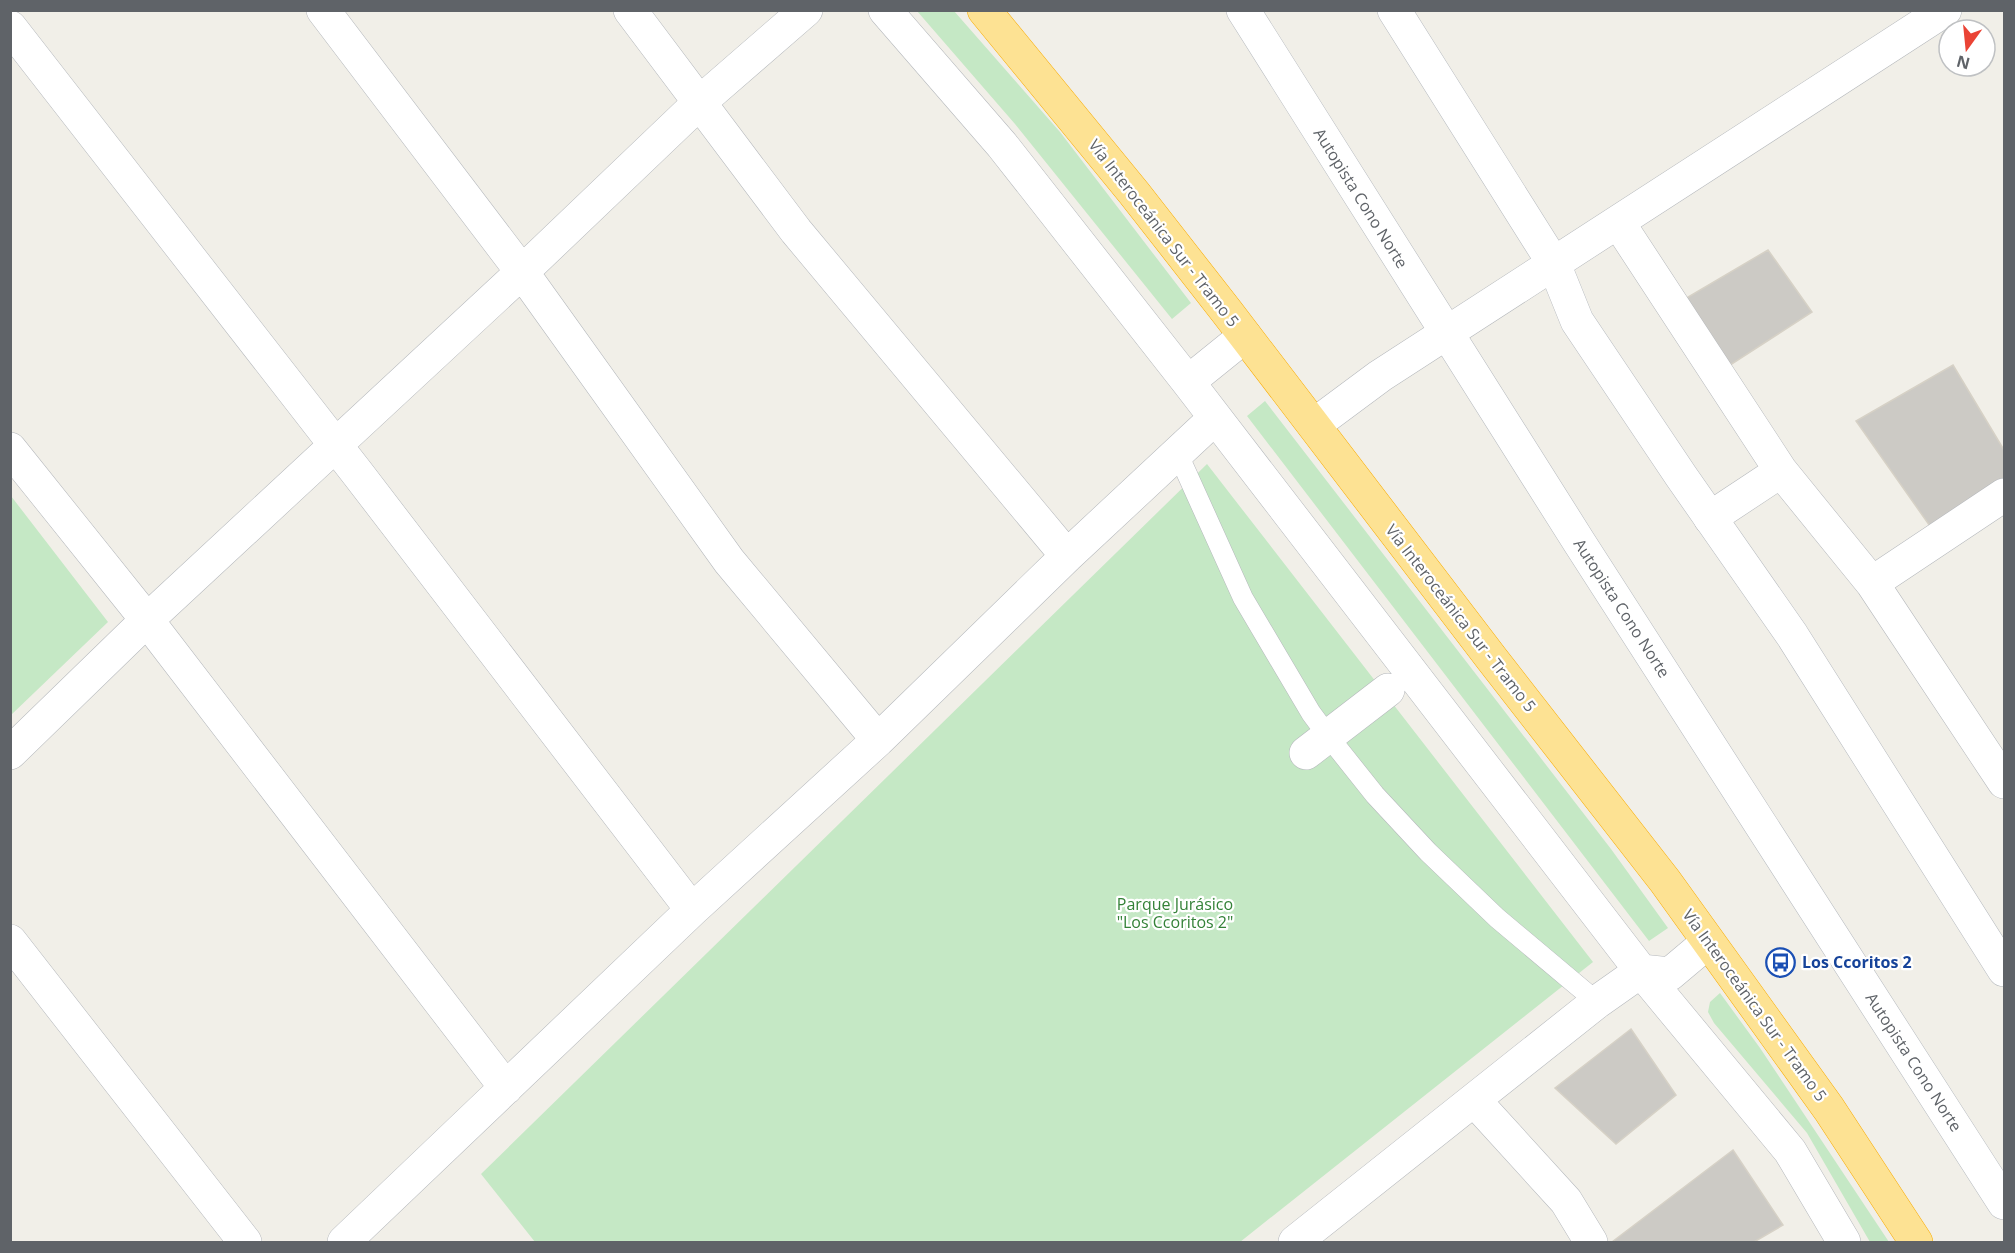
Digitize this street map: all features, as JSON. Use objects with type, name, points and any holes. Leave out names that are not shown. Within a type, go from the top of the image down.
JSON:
[{"type":"highway","name":"Vía Interoceánica Sur - Tramo 5","points":[[984,10],[1112,166],[1245,336],[1665,881],[1829,1109],[1916,1242]]},
{"type":"street","points":[[323,10],[522,272],[729,561],[878,740]]},
{"type":"street","points":[[630,10],[796,231],[1067,556]]},
{"type":"street","points":[[10,753],[147,620],[522,272],[700,102],[806,10]]},
{"type":"street","points":[[885,10],[1002,145],[1188,382],[1641,971],[1790,1151],[1844,1242]]},
{"type":"street","name":"Autopista Cono Norte","points":[[1243,10],[1591,561],[2004,1203]]},
{"type":"street","points":[[1394,10],[1554,264],[1577,321],[1792,635],[2004,970]]},
{"type":"street","points":[[1314,425],[1380,376],[1945,10]]},
{"type":"street","points":[[10,27],[335,444],[692,910]]},
{"type":"street","points":[[1618,222],[1781,471],[1872,583],[2004,782]]},
{"type":"street","points":[[1188,382],[1245,336]]},
{"type":"street","points":[[344,1242],[692,910],[878,740],[1067,556],[1215,418]]},
{"type":"street","points":[[10,449],[147,620],[506,1088]]},
{"type":"street","points":[[1710,518],[1781,471]]},
{"type":"street","points":[[1872,583],[2004,495]]},
{"type":"street","points":[[1317,744],[1388,690]]},
{"type":"street","points":[[10,941],[245,1242]]},
{"type":"street","points":[[1295,1242],[1597,1002],[1641,971],[1670,974],[1708,942]]},
{"type":"street","points":[[1474,1100],[1566,1201],[1591,1242]]},
{"type":"lane","points":[[1178,454],[1243,597],[1311,714],[1317,744],[1375,795],[1428,852],[1497,918],[1597,1002]]},
{"type":"green space","points":[[917,11],[954,11],[1060,132],[1191,303],[1172,319],[1015,124]]},
{"type":"green space","points":[[1265,401],[1611,849],[1668,928],[1649,941],[1247,416]]},
{"type":"green space","name":"Parque Jurásico \"Los Ccoritos 2\"","points":[[1207,464],[1593,962],[1240,1242],[535,1242],[481,1174]]},
{"type":"green space","points":[[11,496],[108,622],[11,715]]},
{"type":"green space","points":[[1720,993],[1760,1048],[1889,1242],[1870,1242],[1807,1133],[1714,1023],[1708,1012],[1710,1002]]},
{"type":"building","points":[[1768,250],[1812,312],[1721,371],[1683,300]]},
{"type":"building","points":[[1953,365],[2004,450],[2004,479],[1932,529],[1856,421]]},
{"type":"building","points":[[1631,1029],[1676,1095],[1616,1144],[1555,1088]]},
{"type":"building","points":[[1733,1150],[1783,1225],[1754,1242],[1612,1242]]},
{"type":"place","name":"Los Ccoritos 2","points":[[1781,962]]}]
